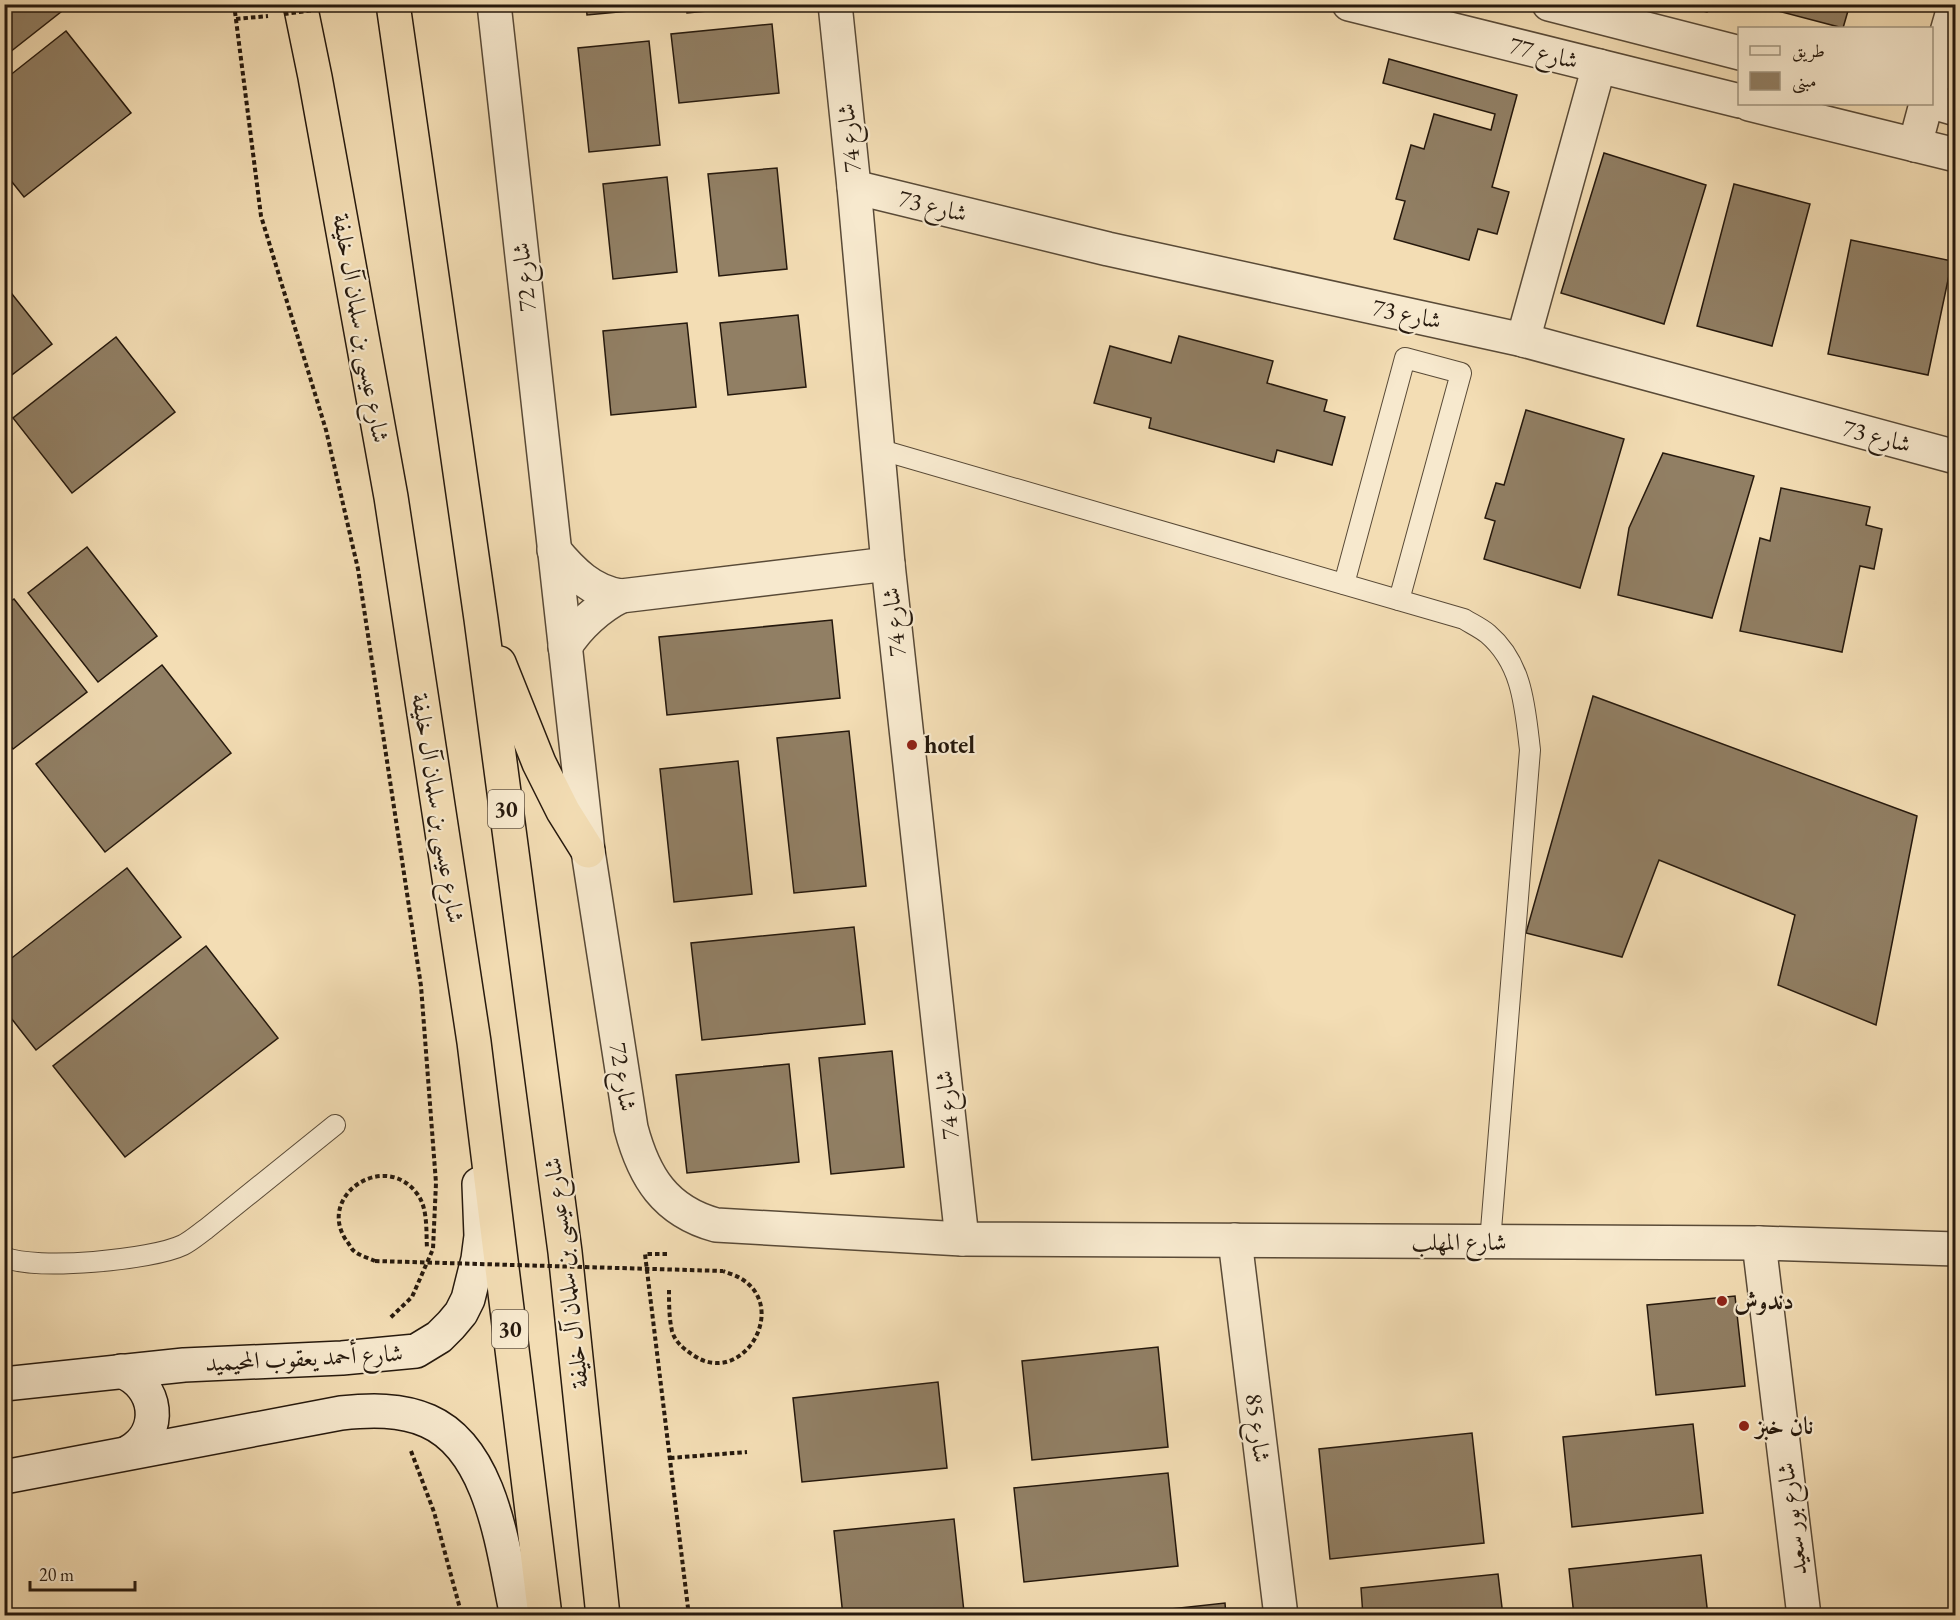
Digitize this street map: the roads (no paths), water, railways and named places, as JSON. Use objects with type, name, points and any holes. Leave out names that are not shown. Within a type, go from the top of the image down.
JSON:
[{"type":"highway","name":"شارع عيسى بن سلمان آل خليفة","points":[[393,4],[481,619],[565,1252],[603,1616]]},
{"type":"highway","name":"شارع عيسى بن سلمان آل خليفة","points":[[292,9],[320,100],[391,497],[474,1042],[545,1616]]},
{"type":"highway","points":[[481,619],[539,763],[563,811],[588,851]]},
{"type":"street","name":"شارع 72","points":[[494,4],[588,851],[631,1128],[639,1155],[648,1174],[666,1197],[684,1213],[700,1221],[716,1225],[962,1239]]},
{"type":"street","name":"شارع 74","points":[[835,4],[888,564],[962,1239]]},
{"type":"street","name":"شارع 77","points":[[1349,4],[1738,101]]},
{"type":"street","name":"شارع 77","points":[[1549,4],[1738,52]]},
{"type":"street","points":[[1933,81],[1955,4]]},
{"type":"street","points":[[1522,340],[1599,66]]},
{"type":"street","points":[[1933,102],[1956,109]]},
{"type":"street","points":[[1753,105],[1956,155]]},
{"type":"street","points":[[1915,145],[1926,105]]},
{"type":"street","name":"شارع 73","points":[[854,187],[1108,249],[1522,340],[1956,458]]},
{"type":"street","points":[[554,550],[588,583],[605,592],[621,596],[888,564]]},
{"type":"street","points":[[565,647],[586,622],[605,605],[621,596]]},
{"type":"street","name":"شارع أحمد يعقوب المحيميد","points":[[4,1384],[184,1365],[416,1351],[439,1337],[461,1313],[473,1281],[481,1236],[474,1042]]},
{"type":"street","name":"شارع المهلب","points":[[962,1239],[1759,1243],[1956,1249]]},
{"type":"street","name":"شارع 85","points":[[1235,1240],[1281,1616]]},
{"type":"street","name":"شارع بور سعيد","points":[[1759,1243],[1804,1616]]},
{"type":"street","points":[[121,1371],[142,1384],[152,1406],[149,1430],[139,1445],[129,1452]]},
{"type":"street","points":[[4,1477],[341,1413],[398,1412],[427,1420],[451,1435],[479,1474],[494,1512],[517,1616]]},
{"type":"lane","points":[[1344,584],[1405,358],[1461,373],[1399,600]]},
{"type":"lane","points":[[878,449],[1464,619],[1488,634],[1510,659],[1520,683],[1530,750],[1490,1242]]},
{"type":"lane","points":[[4,1257],[33,1264],[55,1265],[146,1255],[184,1245],[335,1125]]},
{"type":"place","name":"hotel","points":[[912,745]]},
{"type":"place","name":"دندوش","points":[[1722,1301]]},
{"type":"place","name":"نان خبز","points":[[1744,1426]]}]
